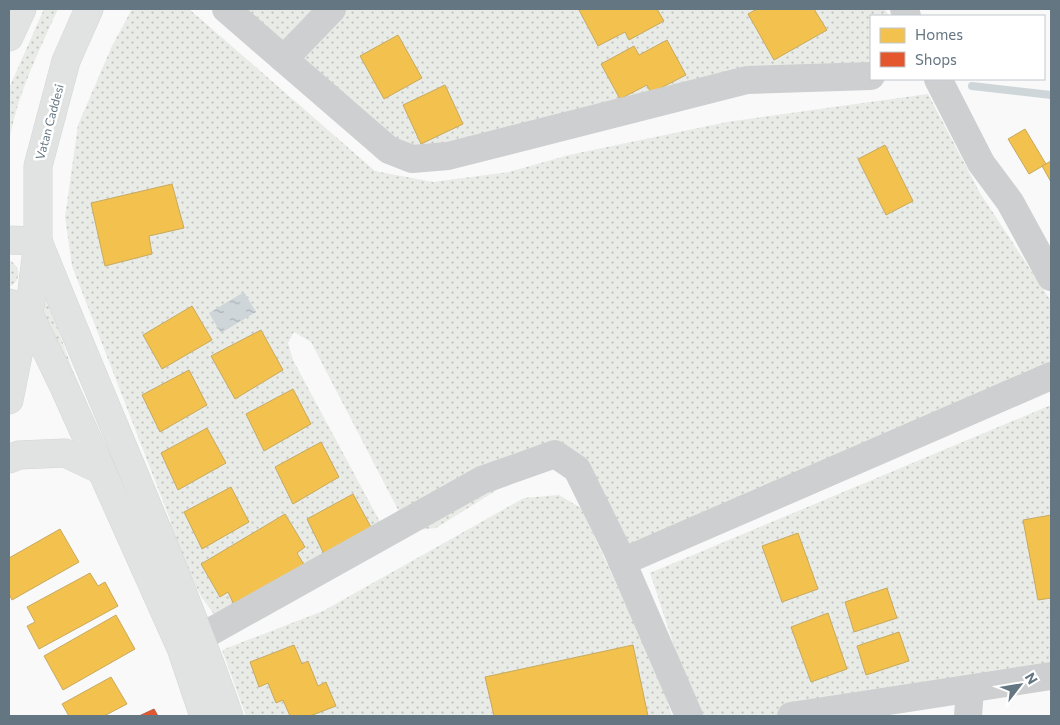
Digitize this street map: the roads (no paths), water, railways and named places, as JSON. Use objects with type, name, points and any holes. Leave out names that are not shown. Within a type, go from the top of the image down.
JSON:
[{"type":"street","points":[[9,37],[22,9]]},
{"type":"street","name":"Vatan Caddesi","points":[[38,241],[38,166],[66,61],[89,9]]},
{"type":"street","points":[[226,9],[388,150],[412,159],[448,156],[748,80],[870,76]]},
{"type":"street","points":[[284,59],[332,9]]},
{"type":"street","points":[[939,80],[981,163],[1010,202],[1051,277]]},
{"type":"street","points":[[9,240],[38,241]]},
{"type":"street","points":[[18,307],[30,307],[38,241]]},
{"type":"street","points":[[38,241],[87,364],[166,548],[201,637],[229,716]]},
{"type":"street","points":[[9,400],[18,307]]},
{"type":"street","points":[[18,307],[101,470],[181,648],[204,716]]},
{"type":"street","points":[[622,562],[1051,376]]},
{"type":"street","points":[[9,459],[19,454],[65,453],[101,470]]},
{"type":"street","points":[[201,637],[482,480],[555,454],[577,469],[622,562],[689,716]]},
{"type":"street","points":[[791,716],[1051,676]]},
{"type":"street","points":[[968,716],[970,689]]},
{"type":"water","points":[[244,292],[256,312],[221,333],[209,313]]},
{"type":"waterway","points":[[972,86],[1051,95]]}]
